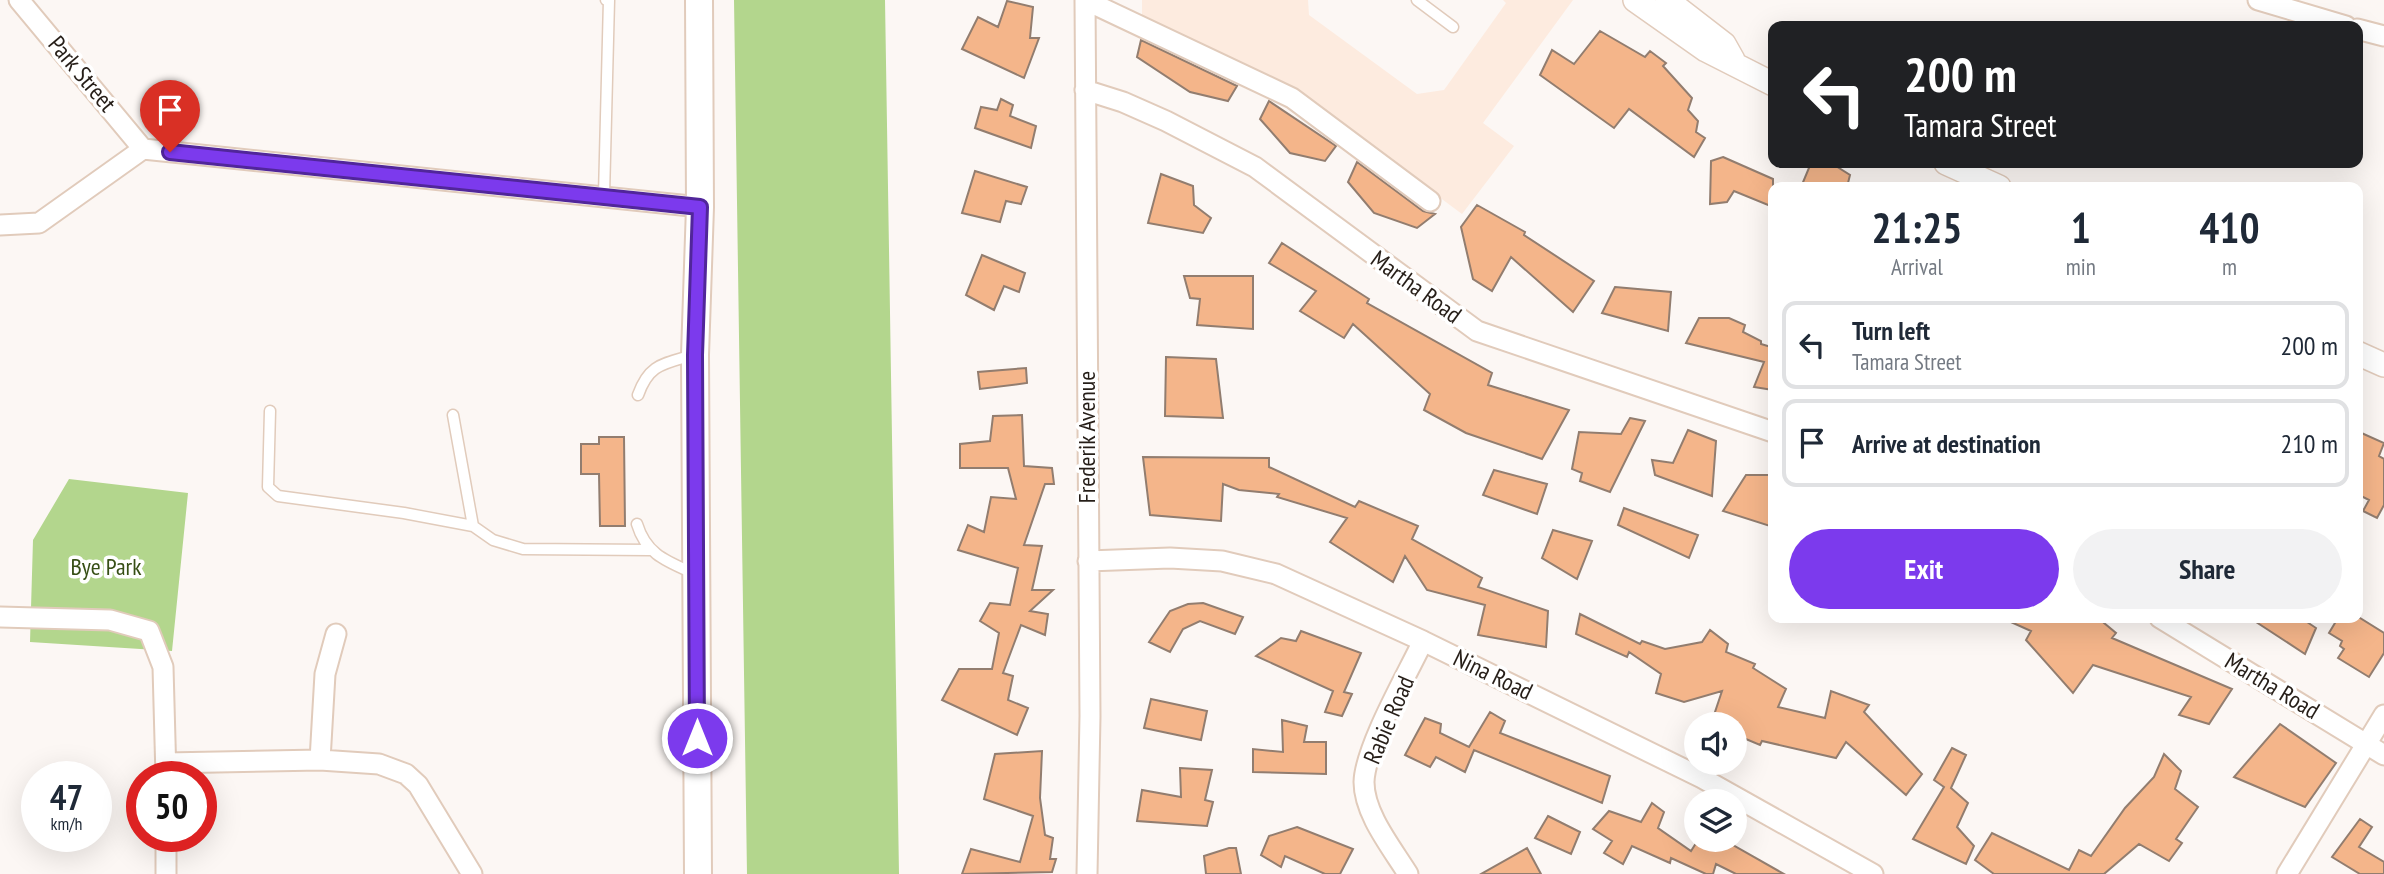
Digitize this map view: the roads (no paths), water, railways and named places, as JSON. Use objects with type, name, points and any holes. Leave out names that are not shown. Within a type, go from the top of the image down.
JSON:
[{"type":"main road","points":[[698,874],[695,355],[700,207],[699,0]]},
{"type":"street","name":"Park Street","points":[[19,0],[143,149]]},
{"type":"street","points":[[1085,0],[1292,98],[1430,201]]},
{"type":"street","name":"Frederik Avenue","points":[[1085,0],[1090,716],[1087,874]]},
{"type":"street","points":[[1635,0],[1706,50],[1768,81]]},
{"type":"street","points":[[1667,0],[1724,44],[1735,63]]},
{"type":"street","points":[[2258,0],[2329,21]]},
{"type":"street","points":[[2363,31],[2384,36]]},
{"type":"street","name":"Martha Road","points":[[1085,90],[1155,116],[1255,167],[1477,331],[1768,430]]},
{"type":"street","points":[[0,225],[39,223],[143,149],[700,207]]},
{"type":"street","points":[[1956,168],[1982,182]]},
{"type":"street","points":[[2363,356],[2384,365]]},
{"type":"street","name":"Nina Road","points":[[1087,561],[1170,558],[1222,561],[1261,569],[1423,641],[1732,793],[1873,874]]},
{"type":"street","points":[[0,617],[110,620],[149,631],[163,667],[166,761]]},
{"type":"street","name":"Martha Road","points":[[2168,623],[2384,755]]},
{"type":"street","points":[[320,760],[325,674],[336,634]]},
{"type":"street","name":"Rabie Road","points":[[1408,874],[1376,820],[1364,782],[1375,744],[1423,641]]},
{"type":"street","points":[[2287,874],[2384,715]]},
{"type":"street","points":[[217,767],[320,760],[379,764],[406,774],[418,785],[472,874]]},
{"type":"street","points":[[166,852],[166,874]]},
{"type":"lane","points":[[604,195],[609,0],[606,0]]},
{"type":"lane","points":[[1417,0],[1453,27]]},
{"type":"lane","points":[[638,395],[644,378],[656,366],[695,355]]},
{"type":"lane","points":[[271,411],[268,486],[278,496],[404,513],[473,526],[493,540],[523,549],[650,550]]},
{"type":"lane","points":[[453,415],[473,526]]},
{"type":"lane","points":[[637,524],[642,539],[659,558],[696,574]]},
{"type":"park label","name":"Bye Park","points":[[106,567]]}]
